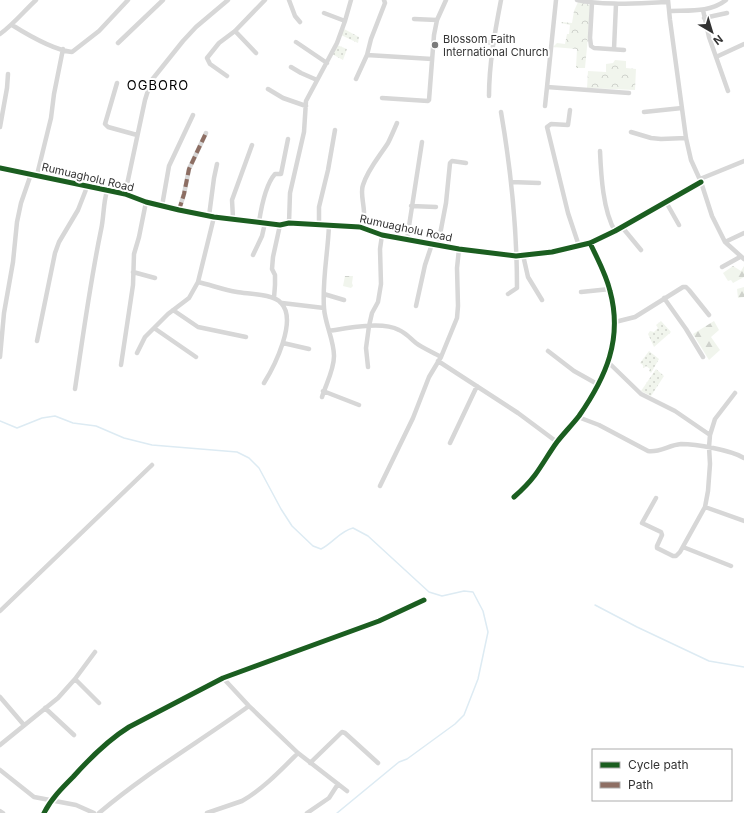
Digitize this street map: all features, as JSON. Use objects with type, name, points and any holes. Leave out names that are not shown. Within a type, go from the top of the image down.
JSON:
[{"type":"street","points":[[0,34],[12,26],[36,0]]},
{"type":"street","points":[[12,26],[26,34],[70,52],[75,50],[99,31],[128,0]]},
{"type":"street","points":[[118,43],[163,0]]},
{"type":"street","points":[[124,194],[145,100],[151,81],[196,27],[228,0]]},
{"type":"street","points":[[227,76],[210,64],[206,58],[219,43],[235,31],[265,0]]},
{"type":"street","points":[[289,0],[295,16],[300,22]]},
{"type":"street","points":[[289,223],[290,193],[304,132],[306,101],[337,43],[351,0]]},
{"type":"street","points":[[356,79],[367,55],[371,39],[385,3],[384,0]]},
{"type":"street","points":[[382,98],[429,100],[437,20],[446,0]]},
{"type":"street","points":[[489,96],[494,43],[501,0]]},
{"type":"street","points":[[545,106],[556,0]]},
{"type":"street","points":[[577,0],[592,3],[616,4],[668,1],[686,138],[693,164],[712,216],[725,242],[742,258],[722,267]]},
{"type":"street","points":[[669,11],[703,10],[713,7],[726,0]]},
{"type":"street","points":[[592,3],[590,45],[594,48],[624,50]]},
{"type":"street","points":[[614,49],[616,4]]},
{"type":"street","points":[[703,10],[716,57],[728,91]]},
{"type":"street","points":[[324,13],[345,21]]},
{"type":"street","points":[[704,18],[727,13]]},
{"type":"street","points":[[414,19],[437,20]]},
{"type":"street","points":[[235,31],[256,53]]},
{"type":"street","points":[[479,41],[494,43]]},
{"type":"street","points":[[296,42],[327,63]]},
{"type":"street","points":[[716,57],[744,44]]},
{"type":"street","points":[[37,176],[51,118],[63,49]]},
{"type":"street","points":[[367,55],[432,59]]},
{"type":"street","points":[[291,67],[317,80]]},
{"type":"street","points":[[0,127],[8,74]]},
{"type":"street","points":[[117,83],[105,124],[108,127],[137,135]]},
{"type":"street","points":[[546,87],[554,89],[629,93]]},
{"type":"street","points":[[268,89],[283,98],[306,106]]},
{"type":"street","points":[[644,112],[682,108]]},
{"type":"street","points":[[570,110],[568,125],[551,124],[547,127],[568,213],[579,246]]},
{"type":"street","points":[[501,112],[512,182],[513,209],[516,227],[518,288],[508,294]]},
{"type":"street","points":[[162,206],[169,166],[193,115]]},
{"type":"street","points":[[360,227],[364,214],[362,186],[376,159],[387,144],[396,123]]},
{"type":"street","points":[[319,224],[319,207],[328,170],[335,130]]},
{"type":"street","points":[[631,132],[651,138],[686,138]]},
{"type":"street","points":[[179,210],[189,169],[206,133]]},
{"type":"street","points":[[259,222],[266,194],[272,179],[275,174],[281,174],[288,139]]},
{"type":"street","points":[[407,239],[422,142]]},
{"type":"street","points":[[233,218],[232,200],[239,186],[252,145]]},
{"type":"street","points":[[600,151],[602,184],[607,214],[615,231]]},
{"type":"street","points":[[438,245],[446,203],[450,163],[452,161],[466,163]]},
{"type":"street","name":"Rumuagholu Road","points":[[0,168],[124,194],[162,206],[212,216],[265,223],[319,224],[360,227],[382,235],[459,250],[516,256],[552,252],[590,243],[615,231],[666,202],[700,180],[744,161]]},
{"type":"street","points":[[137,353],[145,337],[173,310],[189,298],[198,282],[212,216],[214,178],[217,164]]},
{"type":"street","points":[[0,357],[5,306],[13,262],[17,222],[21,203],[31,174]]},
{"type":"street","points":[[512,182],[539,183]]},
{"type":"street","points":[[36,341],[55,253],[59,242],[78,210],[87,187]]},
{"type":"street","points":[[75,389],[95,256],[102,228],[104,200],[107,191]]},
{"type":"street","points":[[121,366],[130,308],[134,254],[146,202]]},
{"type":"street","points":[[666,202],[679,225]]},
{"type":"street","points":[[411,206],[436,208]]},
{"type":"street","points":[[253,255],[262,236],[265,223]]},
{"type":"street","points":[[274,298],[276,285],[275,275],[272,269],[280,224]]},
{"type":"street","points":[[322,397],[334,356],[324,308],[324,279],[328,254],[329,225]]},
{"type":"street","points":[[622,227],[641,250]]},
{"type":"street","points":[[725,242],[744,233]]},
{"type":"street","points":[[368,366],[366,348],[369,326],[372,313],[378,302],[381,284],[380,249],[382,235]]},
{"type":"street","points":[[514,497],[535,475],[557,442],[578,417],[599,385],[608,362],[615,322],[613,304],[610,289],[590,243]]},
{"type":"street","points":[[416,306],[423,272],[432,244]]},
{"type":"street","points":[[380,486],[413,418],[429,377],[439,359],[457,318],[457,268],[459,250]]},
{"type":"street","points":[[523,255],[528,277],[542,300]]},
{"type":"street","points":[[133,272],[155,278]]},
{"type":"street","points":[[198,282],[236,292],[274,298],[282,303],[324,308]]},
{"type":"street","points":[[615,322],[635,317],[683,287],[686,287],[709,315]]},
{"type":"street","points":[[581,292],[610,289]]},
{"type":"street","points":[[324,294],[344,300]]},
{"type":"street","points":[[664,298],[704,357]]},
{"type":"street","points":[[264,383],[283,343],[286,313],[282,303]]},
{"type":"street","points":[[173,310],[198,327],[246,337]]},
{"type":"street","points":[[329,331],[369,326],[391,327],[401,330],[418,344],[518,413],[557,442]]},
{"type":"street","points":[[154,328],[196,357]]},
{"type":"street","points":[[283,343],[309,349]]},
{"type":"street","points":[[548,351],[574,371],[599,385]]},
{"type":"street","points":[[608,362],[641,394],[676,411],[710,436]]},
{"type":"street","points":[[450,443],[477,386]]},
{"type":"street","points":[[324,391],[359,405]]},
{"type":"street","points":[[656,498],[642,523],[661,532],[662,535],[656,546],[657,548],[676,556],[683,547],[704,507],[708,491],[710,436],[718,413],[735,393]]},
{"type":"street","points":[[578,417],[599,425],[648,451],[654,452],[681,444],[709,447],[744,458]]},
{"type":"street","points":[[0,611],[152,464]]},
{"type":"street","points":[[704,507],[744,521]]},
{"type":"street","points":[[683,547],[731,566]]},
{"type":"street","points":[[44,813],[50,802],[94,755],[119,733],[224,678],[379,621],[424,600]]},
{"type":"street","points":[[0,745],[58,698],[75,679],[95,652]]},
{"type":"street","points":[[224,678],[248,706],[298,753],[347,791]]},
{"type":"street","points":[[75,679],[99,703]]},
{"type":"street","points":[[0,697],[24,725]]},
{"type":"street","points":[[99,813],[163,765],[213,732],[248,706]]},
{"type":"street","points":[[45,708],[74,735]]},
{"type":"street","points":[[310,763],[342,732],[378,763]]},
{"type":"street","points":[[207,813],[247,798],[275,776],[298,753]]},
{"type":"street","points":[[0,770],[34,797],[50,802],[76,806],[94,813]]},
{"type":"street","points":[[307,813],[329,798],[338,784]]},
{"type":"green space","points":[[578,2],[591,5],[585,68],[576,68],[577,49],[553,47],[557,43],[565,44],[567,34],[569,34],[570,25],[561,22],[572,23],[574,11]]},
{"type":"green space","points":[[344,29],[359,37],[358,43],[341,35]]},
{"type":"green space","points":[[337,45],[347,49],[343,60],[332,54]]},
{"type":"green space","points":[[615,60],[626,61],[626,68],[636,69],[635,90],[587,88],[588,71],[606,72],[606,64],[613,63]]},
{"type":"green space","points":[[733,266],[741,271],[744,266],[744,277],[733,283],[731,280],[728,281],[723,273]]},
{"type":"green space","points":[[345,276],[353,276],[353,286],[351,288],[343,286]]},
{"type":"green space","points":[[744,287],[744,297],[738,298],[737,289]]},
{"type":"green space","points":[[661,321],[671,332],[654,347],[648,334],[650,331],[654,332],[658,328],[656,325]]},
{"type":"green space","points":[[714,321],[719,330],[711,337],[720,350],[709,360],[693,334]]},
{"type":"green space","points":[[649,351],[659,359],[651,373],[649,371],[650,369],[646,366],[643,368],[643,365],[640,363]]},
{"type":"green space","points":[[656,369],[664,376],[651,396],[641,391]]},
{"type":"waterway","points":[[0,421],[17,428],[42,418],[55,416],[73,423],[96,426],[124,438],[152,445],[237,452],[249,458],[259,468],[292,526],[313,546],[321,549],[340,534],[353,528],[368,536],[429,592],[442,596],[464,591],[473,592],[483,611],[488,632],[478,679],[464,715],[455,724],[407,759],[399,762],[337,813]]},
{"type":"waterway","points":[[595,605],[637,627],[709,661],[744,667]]},
{"type":"marked path","points":[[179,210],[189,169],[206,133]]},
{"type":"cycle path","points":[[0,168],[125,194],[146,202],[214,217],[280,225],[289,223],[360,227],[382,235],[459,249],[516,256],[552,252],[590,243],[615,231],[701,182]]},
{"type":"cycle path","points":[[514,497],[533,478],[557,442],[579,416],[597,387],[610,357],[613,341],[614,309],[606,278],[590,243]]},
{"type":"cycle path","points":[[44,813],[57,794],[86,763],[121,732],[129,727],[223,678],[379,621],[424,600]]},
{"type":"place","name":"Blossom Faith International Church","points":[[435,45]]},
{"type":"district","name":"OGBORO","points":[[158,85]]}]
